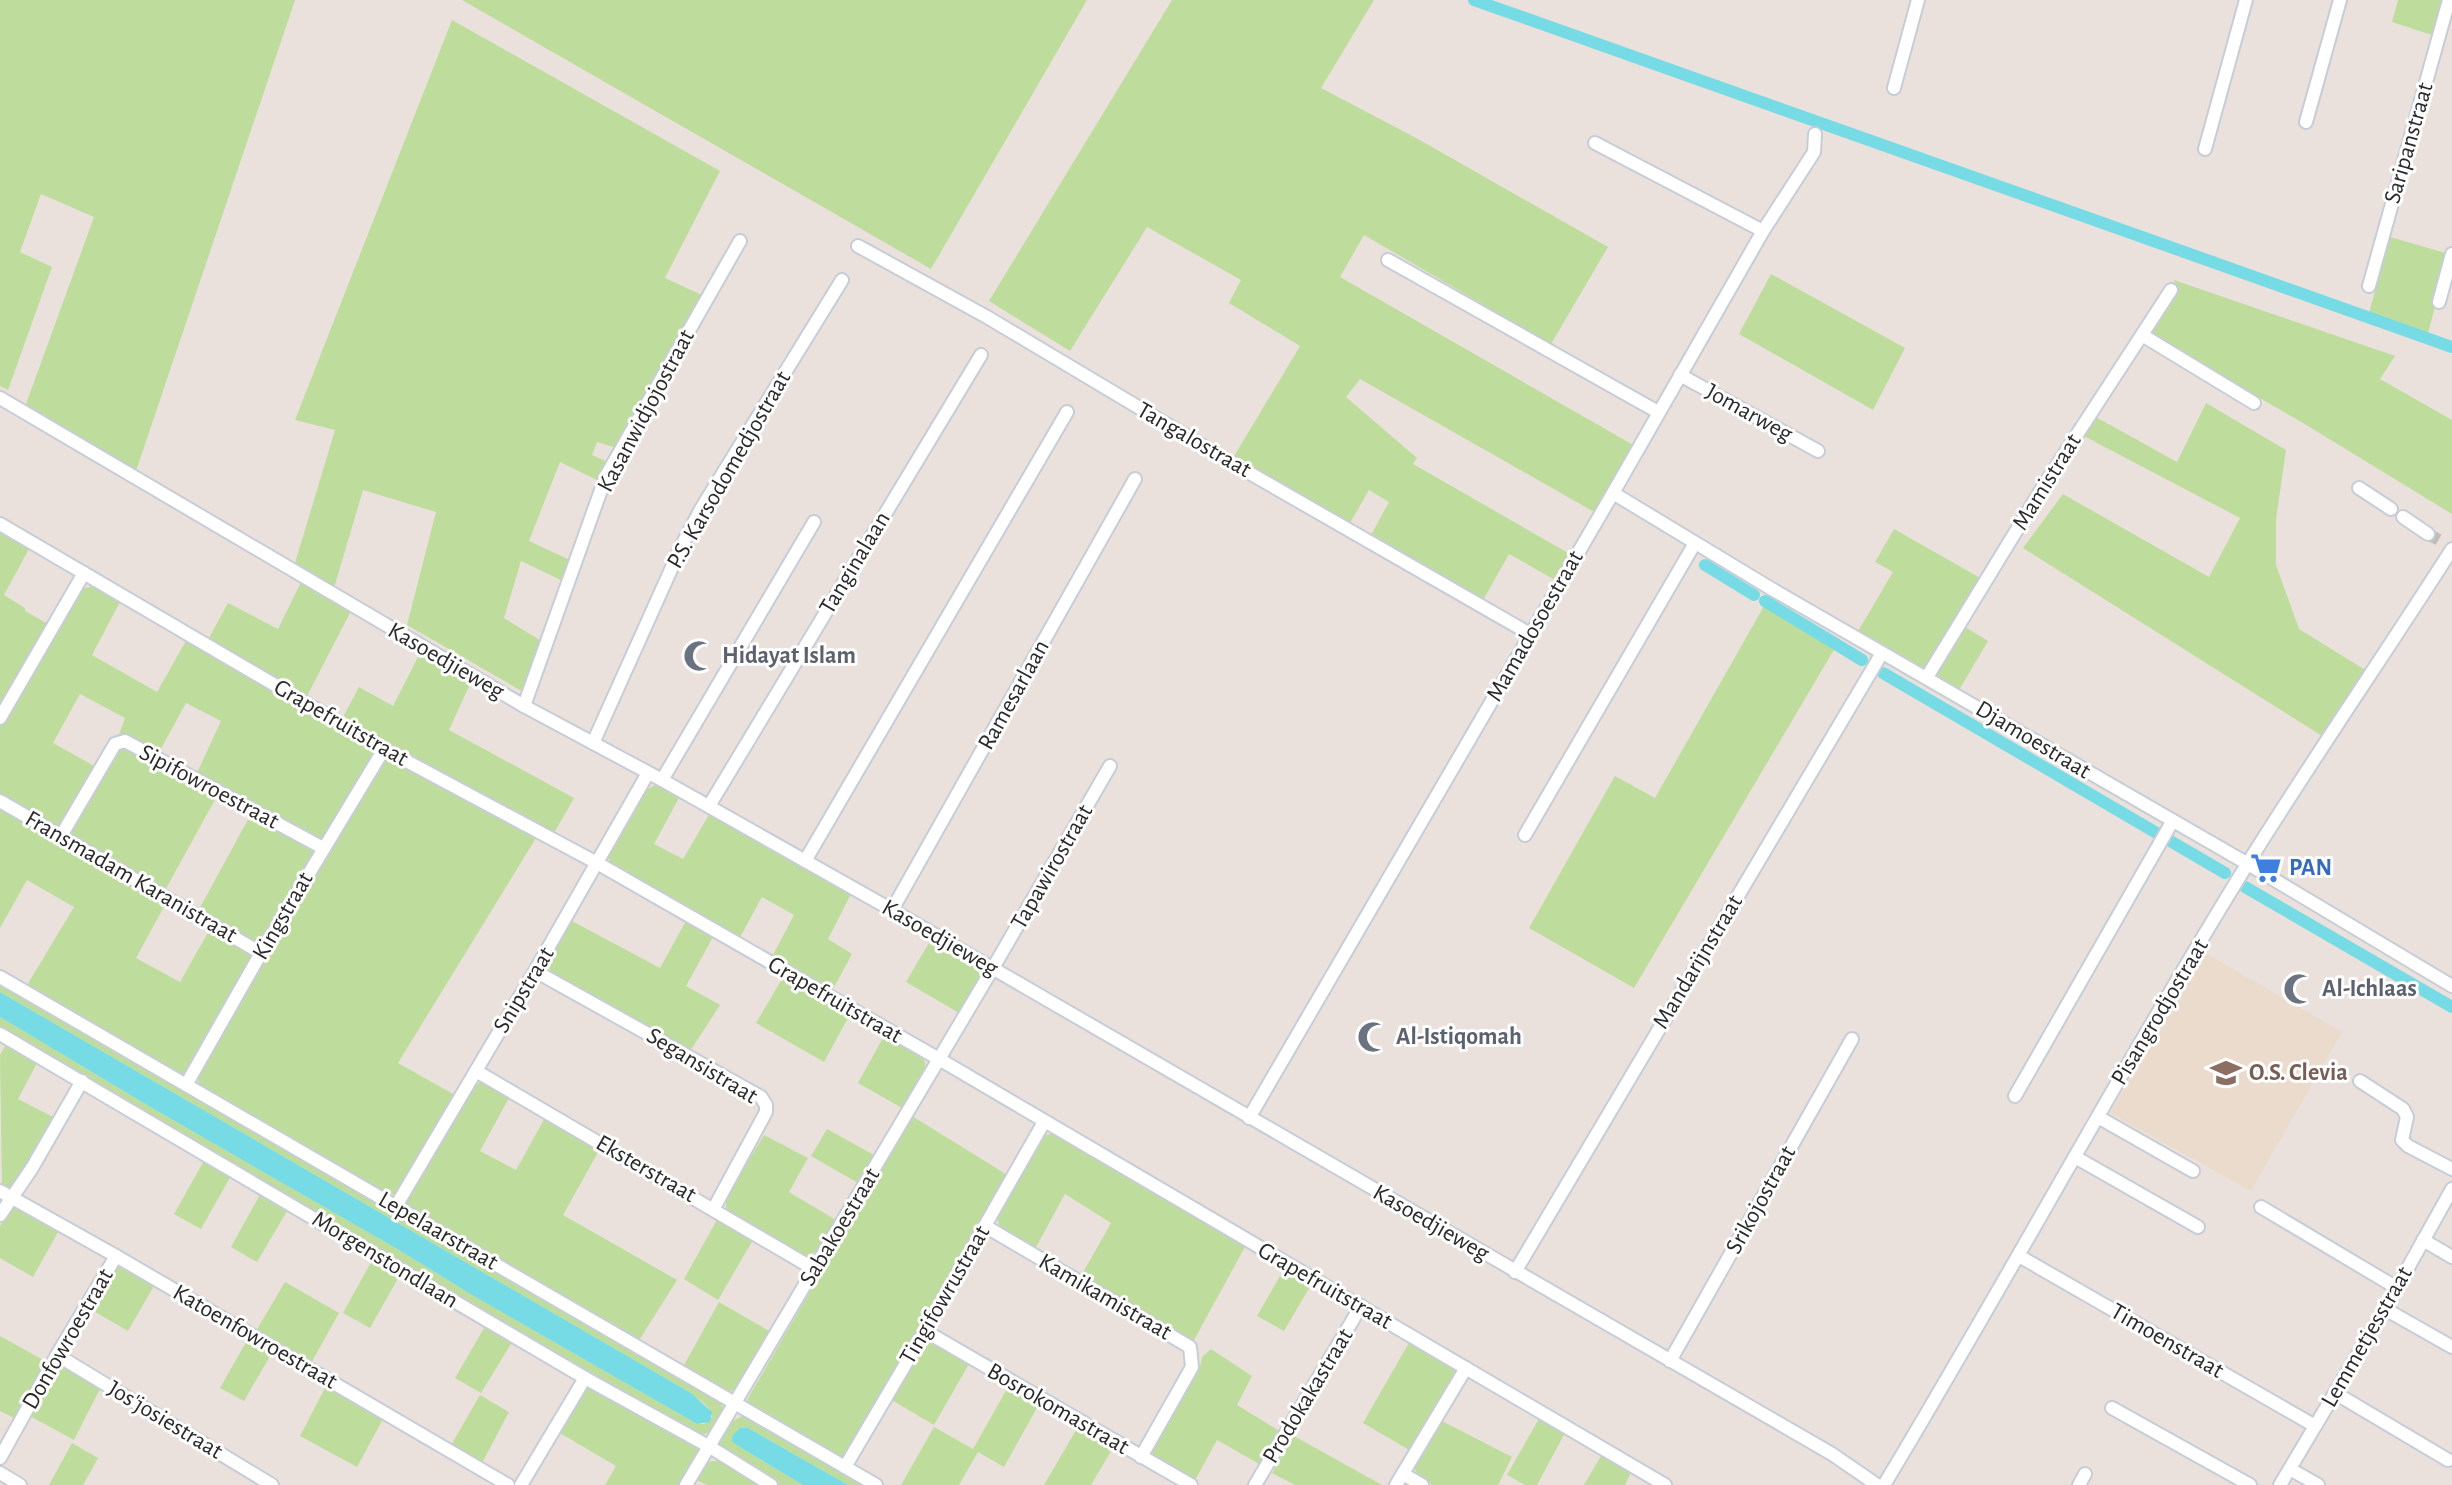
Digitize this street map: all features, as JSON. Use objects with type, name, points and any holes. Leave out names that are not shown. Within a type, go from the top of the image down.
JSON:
[{"type":"street","points":[[1894,88],[1918,0]]},
{"type":"street","points":[[2205,149],[2246,0]]},
{"type":"street","points":[[2306,121],[2340,0]]},
{"type":"street","name":"Saripanstraat","points":[[2369,286],[2449,0]]},
{"type":"street","name":"Mamadosoestraat","points":[[1249,1118],[1614,493],[1763,231],[1814,152],[1815,134]]},
{"type":"street","points":[[1595,143],[1763,231]]},
{"type":"street","name":"Kasanwidjojostraat","points":[[524,706],[606,476],[740,241]]},
{"type":"street","name":"Tangalostraat","points":[[858,246],[987,317],[1530,634]]},
{"type":"street","points":[[2439,302],[2452,254]]},
{"type":"street","points":[[1388,260],[1658,412]]},
{"type":"street","name":"P.S. Karsodomedjostraat","points":[[593,743],[682,545],[701,509],[842,280]]},
{"type":"street","name":"Mamistraat","points":[[1927,677],[2043,487],[2171,290]]},
{"type":"street","points":[[2142,335],[2254,404]]},
{"type":"street","name":"Tanginalaan","points":[[709,806],[981,355]]},
{"type":"street","name":"Jomarweg","points":[[1680,375],[1818,451]]},
{"type":"street","name":"Kasoedjieweg","points":[[0,398],[524,706],[709,806],[993,968],[1832,1454],[1877,1485]]},
{"type":"street","points":[[805,861],[1067,412]]},
{"type":"street","name":"Ramesarlaan","points":[[892,910],[1135,480]]},
{"type":"street","points":[[2359,488],[2390,509]]},
{"type":"street","name":"Djamoestraat","points":[[1614,493],[1882,653],[1927,677],[2170,826],[2248,864],[2452,986]]},
{"type":"street","points":[[2403,517],[2428,534]]},
{"type":"street","points":[[662,780],[814,522]]},
{"type":"street","name":"Grapefruitstraat","points":[[0,524],[384,749],[597,863],[939,1059],[1665,1485]]},
{"type":"street","points":[[1525,835],[1695,542]]},
{"type":"street","name":"Pisangrodjostraat","points":[[1884,1485],[2248,864],[2448,546]]},
{"type":"street","points":[[0,718],[84,573]]},
{"type":"street","name":"Mandarijnstraat","points":[[1515,1272],[1882,653]]},
{"type":"street","name":"Sipifowroestraat","points":[[61,836],[115,744],[125,741],[323,848]]},
{"type":"street","name":"Kingstraat","points":[[186,1085],[261,953],[384,749]]},
{"type":"street","name":"Tapawirostraat","points":[[993,968],[1110,766]]},
{"type":"street","name":"Snipstraat","points":[[396,1206],[536,971],[648,773]]},
{"type":"street","name":"Fransmadam Karanistraat","points":[[0,801],[261,953]]},
{"type":"street","points":[[2015,1096],[2170,826]]},
{"type":"street","name":"Sabakoestraat","points":[[686,1485],[993,968]]},
{"type":"street","name":"Segansistraat","points":[[536,971],[761,1097],[766,1105],[766,1112],[714,1208]]},
{"type":"street","name":"Lepelaarstraat","points":[[0,977],[876,1485]]},
{"type":"street","name":"Morgenstondlaan","points":[[0,1034],[771,1485]]},
{"type":"street","name":"Srikojostraat","points":[[1670,1361],[1852,1039]]},
{"type":"street","name":"Eksterstraat","points":[[475,1071],[714,1208],[814,1269]]},
{"type":"street","points":[[0,1215],[5,1194],[32,1168],[82,1081]]},
{"type":"street","points":[[2360,1081],[2403,1109],[2407,1117],[2402,1140],[2408,1146],[2452,1169]]},
{"type":"street","points":[[2098,1117],[2193,1171]]},
{"type":"street","name":"Tingifowrustraat","points":[[845,1467],[1044,1122]]},
{"type":"street","points":[[2075,1157],[2198,1227]]},
{"type":"street","name":"Lemmetjesstraat","points":[[2280,1485],[2385,1309],[2452,1189]]},
{"type":"street","name":"Katoenfowroestraat","points":[[5,1194],[508,1485]]},
{"type":"street","points":[[2262,1207],[2397,1288]]},
{"type":"street","name":"Kamikamistraat","points":[[985,1226],[1190,1347],[1192,1367],[1141,1457]]},
{"type":"street","points":[[2423,1240],[2452,1257]]},
{"type":"street","name":"Donfowroestraat","points":[[0,1458],[116,1256]]},
{"type":"street","name":"Timoenstraat","points":[[2019,1256],[2315,1426]]},
{"type":"street","name":"Prodokakastraat","points":[[1255,1485],[1361,1306]]},
{"type":"street","points":[[2385,1309],[2452,1346]]},
{"type":"street","name":"Bosrokomastraat","points":[[925,1331],[1191,1485]]},
{"type":"street","name":"Jos'josiestraat","points":[[57,1355],[272,1485]]},
{"type":"street","points":[[1422,1485],[1400,1480],[1466,1368]]},
{"type":"street","points":[[521,1485],[585,1378]]},
{"type":"street","points":[[2334,1393],[2448,1460]]},
{"type":"street","points":[[2112,1408],[2250,1485]]},
{"type":"street","points":[[2290,1469],[2318,1485]]},
{"type":"street","points":[[0,1473],[20,1485]]},
{"type":"shaded area","name":"O.S. Clevia","points":[[2205,953],[2342,1032],[2251,1191],[2110,1113]]},
{"type":"green space","points":[[0,0],[295,0],[136,471],[26,404],[94,217],[41,194],[20,252],[52,267],[8,390],[0,386]]},
{"type":"green space","points":[[462,0],[1087,0],[931,269]]},
{"type":"green space","points":[[1172,0],[1374,0],[1321,88],[1418,139],[1608,247],[1551,344],[1364,235],[1340,277],[1635,446],[1596,513],[1360,379],[1346,397],[1417,458],[1413,464],[1570,554],[1555,580],[1509,554],[1482,602],[1371,535],[1389,502],[1369,490],[1350,523],[1233,458],[1300,346],[1229,303],[1241,280],[1147,227],[1070,351],[989,301]]},
{"type":"green space","points":[[2398,0],[2445,0],[2435,36],[2392,22]]},
{"type":"green space","points":[[452,20],[720,171],[665,278],[704,296],[616,448],[597,442],[592,455],[608,462],[599,481],[560,462],[529,541],[572,561],[565,582],[521,561],[504,618],[543,642],[525,693],[407,625],[436,512],[363,490],[334,588],[295,563],[335,430],[295,420]]},
{"type":"green space","points":[[2390,237],[2449,254],[2428,333],[2369,313]]},
{"type":"green space","points":[[1771,274],[1905,348],[1873,410],[1739,334]]},
{"type":"green space","points":[[2174,280],[2395,356],[2380,379],[2452,420],[2452,514],[2303,423],[2147,333],[2177,292]]},
{"type":"green space","points":[[2206,403],[2286,450],[2276,519],[2276,565],[2299,629],[2367,671],[2322,736],[2023,548],[2063,494],[2209,577],[2240,518],[2082,435],[2094,416],[2177,462]]},
{"type":"green space","points":[[1894,529],[1982,579],[1925,669],[1921,670],[1857,633],[1893,572],[1875,562]]},
{"type":"green space","points":[[0,530],[30,547],[4,595],[50,625],[0,711]]},
{"type":"green space","points":[[301,582],[351,611],[307,696],[209,638],[228,603],[278,629]]},
{"type":"green space","points":[[98,587],[121,600],[92,655],[157,692],[187,639],[373,748],[375,754],[323,840],[317,841],[196,775],[221,721],[186,703],[158,754],[119,735],[125,718],[80,694],[53,743],[96,767],[62,825],[56,828],[0,797],[0,725],[81,589]]},
{"type":"green space","points":[[1764,606],[1835,648],[1634,988],[1529,928],[1615,776],[1655,798]]},
{"type":"green space","points":[[1962,625],[1988,641],[1959,690],[1936,675],[1936,669]]},
{"type":"green space","points":[[420,653],[471,682],[449,730],[574,798],[553,835],[343,717],[359,687],[393,706]]},
{"type":"green space","points":[[126,746],[218,794],[163,894],[73,839],[71,833],[118,749]]},
{"type":"green space","points":[[388,757],[536,838],[398,1063],[455,1095],[401,1189],[395,1194],[386,1195],[199,1088],[198,1076],[381,761]]},
{"type":"green space","points":[[657,784],[680,796],[654,844],[683,859],[710,813],[851,894],[828,939],[852,954],[832,991],[773,955],[794,915],[762,897],[739,939],[611,864],[607,855],[646,790]]},
{"type":"green space","points":[[0,805],[166,903],[136,958],[180,982],[210,929],[248,950],[253,956],[185,1076],[176,1075],[26,987],[74,907],[27,880],[0,928]]},
{"type":"green space","points":[[250,816],[313,847],[314,853],[261,945],[254,946],[197,913]]},
{"type":"green space","points":[[570,920],[660,968],[686,921],[713,937],[686,986],[720,1005],[690,1051],[552,972],[547,965],[549,956]]},
{"type":"green space","points":[[930,941],[977,966],[980,977],[959,1013],[906,982]]},
{"type":"green space","points":[[782,979],[849,1016],[824,1062],[756,1023]]},
{"type":"green space","points":[[0,980],[708,1391],[723,1408],[718,1423],[711,1431],[702,1435],[692,1431],[0,1030],[0,1017],[697,1424],[704,1424],[712,1417],[707,1406],[691,1393],[0,992]]},
{"type":"green space","points":[[884,1036],[921,1056],[925,1062],[925,1068],[902,1108],[858,1083]]},
{"type":"green space","points":[[5,1046],[37,1063],[18,1099],[53,1117],[14,1184],[11,1188],[2,1189],[0,1055]]},
{"type":"green space","points":[[483,1080],[510,1096],[480,1151],[516,1170],[546,1116],[601,1147],[563,1215],[677,1280],[638,1342],[411,1211],[407,1206],[406,1199],[442,1135],[464,1100]]},
{"type":"green space","points":[[912,1116],[1009,1176],[850,1451],[843,1457],[833,1456],[750,1409],[747,1400]]},
{"type":"green space","points":[[827,1129],[874,1155],[858,1183],[811,1156]]},
{"type":"green space","points":[[1053,1133],[1246,1245],[1193,1342],[1081,1276],[1111,1223],[1065,1194],[1035,1249],[1010,1236],[1000,1227],[997,1214],[1039,1137]]},
{"type":"green space","points":[[764,1135],[808,1158],[789,1192],[836,1220],[823,1242],[810,1255],[804,1256],[731,1214],[726,1207],[726,1198]]},
{"type":"green space","points":[[205,1159],[232,1174],[201,1229],[174,1214]]},
{"type":"green space","points":[[262,1191],[290,1206],[257,1262],[231,1247]]},
{"type":"green space","points":[[11,1207],[18,1207],[58,1232],[33,1277],[0,1258],[0,1226]]},
{"type":"green space","points":[[718,1218],[754,1238],[718,1300],[684,1279]]},
{"type":"green space","points":[[374,1257],[401,1273],[370,1328],[343,1313]]},
{"type":"green space","points":[[122,1266],[155,1284],[128,1331],[90,1309],[115,1268]]},
{"type":"green space","points":[[1284,1269],[1311,1285],[1284,1331],[1257,1316]]},
{"type":"green space","points":[[285,1282],[339,1313],[310,1365],[256,1331]]},
{"type":"green space","points":[[719,1302],[771,1332],[740,1385],[729,1393],[683,1367]]},
{"type":"green space","points":[[487,1323],[514,1339],[481,1393],[455,1378]]},
{"type":"green space","points":[[0,1336],[45,1361],[14,1418],[0,1411]]},
{"type":"green space","points":[[249,1337],[273,1351],[244,1401],[220,1388]]},
{"type":"green space","points":[[929,1340],[970,1362],[934,1425],[890,1399],[923,1342]]},
{"type":"green space","points":[[1410,1341],[1456,1370],[1455,1378],[1411,1451],[1363,1423]]},
{"type":"green space","points":[[1211,1349],[1252,1376],[1237,1405],[1281,1432],[1261,1465],[1217,1440],[1194,1482],[1161,1464],[1152,1452],[1151,1445],[1200,1368],[1202,1357]]},
{"type":"green space","points":[[60,1366],[102,1385],[74,1440],[28,1415],[53,1370]]},
{"type":"green space","points":[[592,1385],[695,1443],[699,1453],[681,1485],[605,1485],[616,1466],[558,1432],[586,1387]]},
{"type":"green space","points":[[326,1386],[383,1419],[357,1467],[300,1436]]},
{"type":"green space","points":[[1008,1387],[1039,1404],[1004,1467],[978,1452],[959,1485],[901,1485],[934,1427],[973,1449]]},
{"type":"green space","points":[[480,1395],[509,1412],[481,1465],[450,1447]]},
{"type":"green space","points":[[742,1416],[868,1485],[848,1485],[748,1428],[738,1446],[803,1485],[777,1485],[722,1449],[719,1444],[731,1422]]},
{"type":"green space","points":[[1540,1417],[1566,1431],[1537,1485],[1525,1485],[1507,1475]]},
{"type":"green space","points":[[1440,1420],[1512,1457],[1498,1485],[1432,1485],[1416,1474],[1414,1463]]},
{"type":"green space","points":[[1079,1425],[1114,1446],[1091,1485],[1044,1485]]},
{"type":"green space","points":[[1294,1436],[1382,1485],[1295,1485],[1272,1473]]},
{"type":"green space","points":[[72,1443],[98,1458],[83,1485],[49,1485]]},
{"type":"green space","points":[[1602,1454],[1631,1472],[1625,1485],[1584,1485]]},
{"type":"green space","points":[[719,1461],[760,1485],[707,1485],[697,1480],[707,1463]]},
{"type":"water","points":[[0,992],[691,1393],[712,1412],[710,1422],[697,1424],[0,1017]]},
{"type":"water","points":[[740,1428],[748,1428],[848,1485],[803,1485],[732,1441],[732,1436]]},
{"type":"waterway","points":[[1474,0],[2452,347]]},
{"type":"waterway","points":[[1705,565],[1754,595]]},
{"type":"waterway","points":[[1765,601],[1862,660]]},
{"type":"waterway","points":[[1883,673],[2225,873]]},
{"type":"waterway","points":[[2245,887],[2452,1007]]},
{"type":"tunnel","points":[[2428,534],[2441,541]]},
{"type":"place","name":"Hidayat Islam","points":[[699,656]]},
{"type":"place","name":"PAN","points":[[2266,868]]},
{"type":"place","name":"Al-Ichlaas","points":[[2299,989]]},
{"type":"place","name":"Al-Istiqomah","points":[[1373,1037]]},
{"type":"place","name":"O.S. Clevia","points":[[2226,1073]]}]
